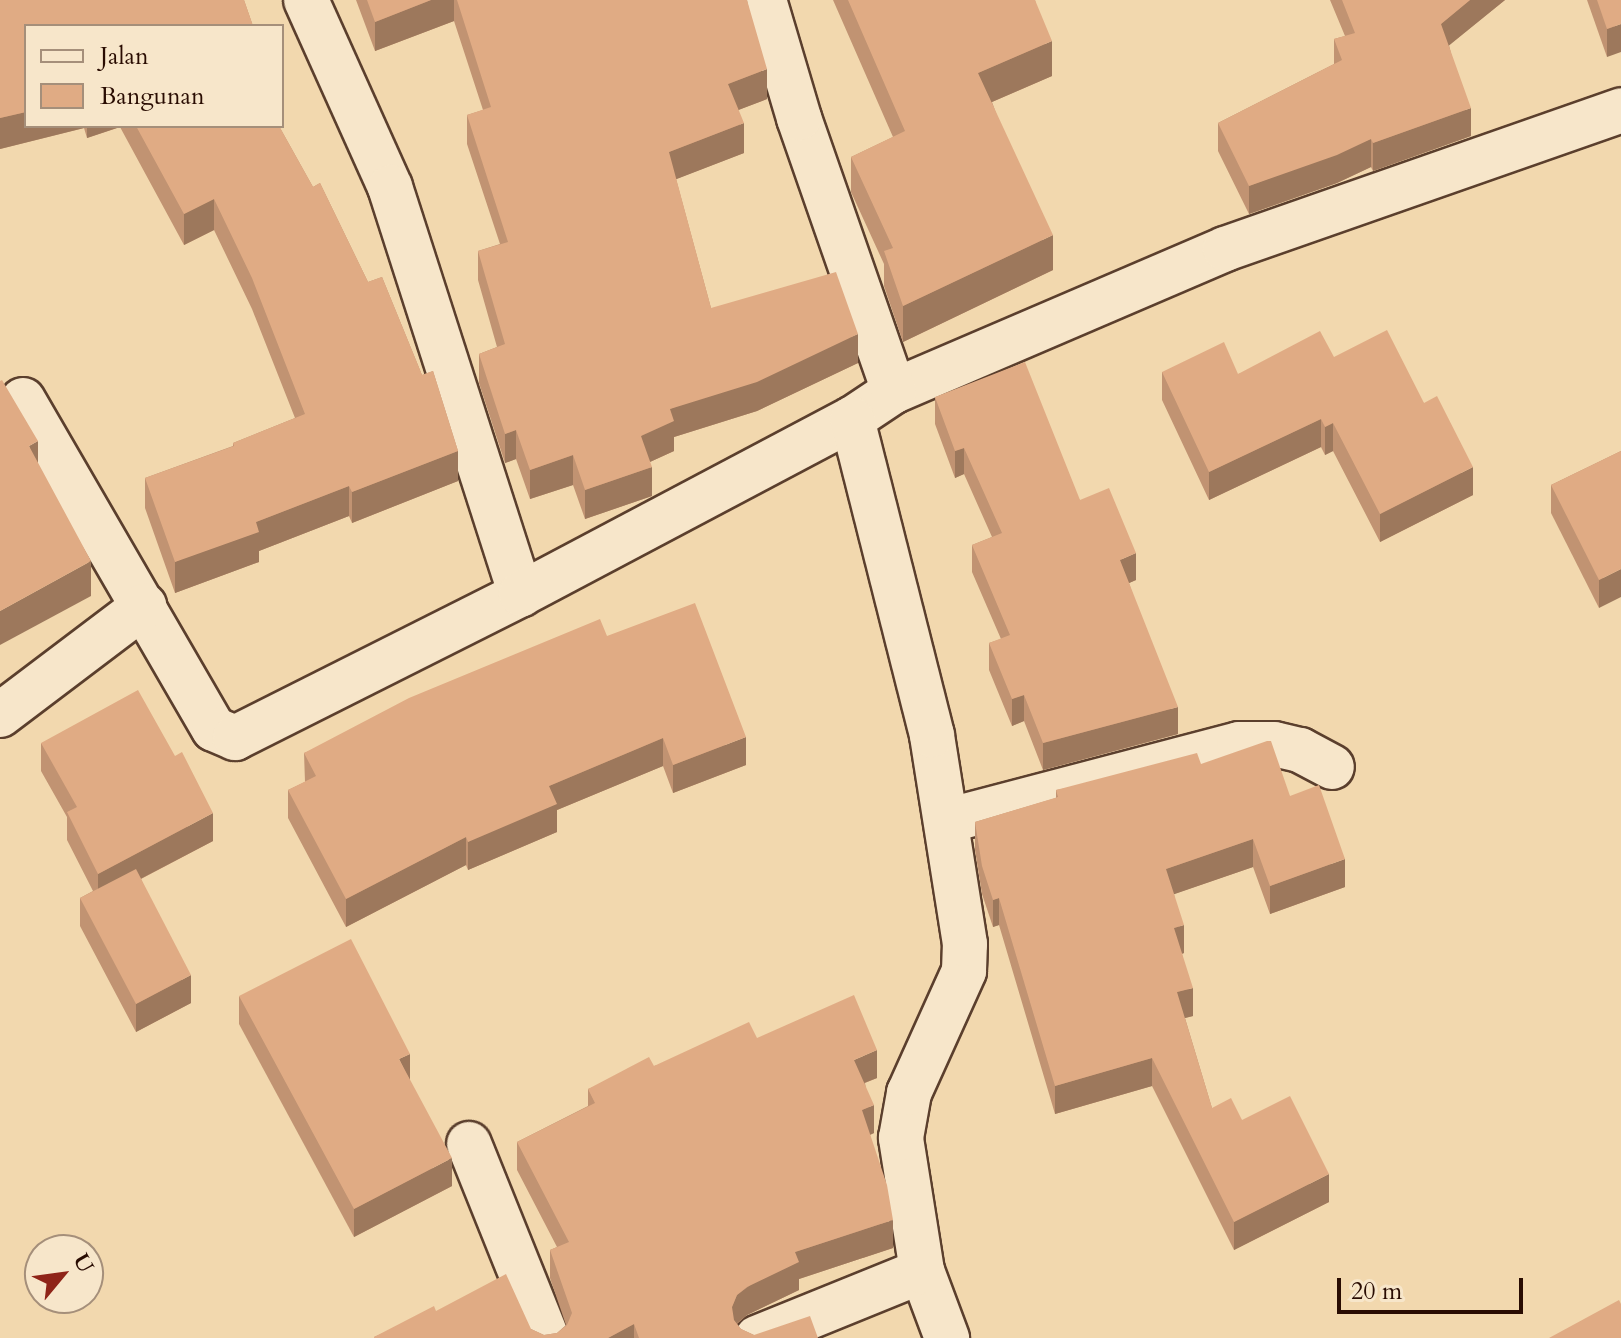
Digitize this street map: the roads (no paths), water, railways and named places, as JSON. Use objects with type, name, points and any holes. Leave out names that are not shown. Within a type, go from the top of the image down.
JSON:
[{"type":"street","points":[[306,0],[390,187],[521,594]]},
{"type":"street","points":[[764,0],[799,118],[894,391]]},
{"type":"street","points":[[23,400],[214,729],[235,738],[521,594],[852,419],[894,391],[1225,249],[1621,110]]},
{"type":"street","points":[[852,419],[932,735],[965,944],[964,971],[909,1093],[901,1138],[922,1271],[947,1338]]},
{"type":"street","points":[[0,715],[144,606]]},
{"type":"street","points":[[946,821],[1239,744],[1274,744],[1300,750],[1332,767]]},
{"type":"street","points":[[469,1144],[547,1338]]},
{"type":"street","points":[[757,1338],[922,1271]]}]
